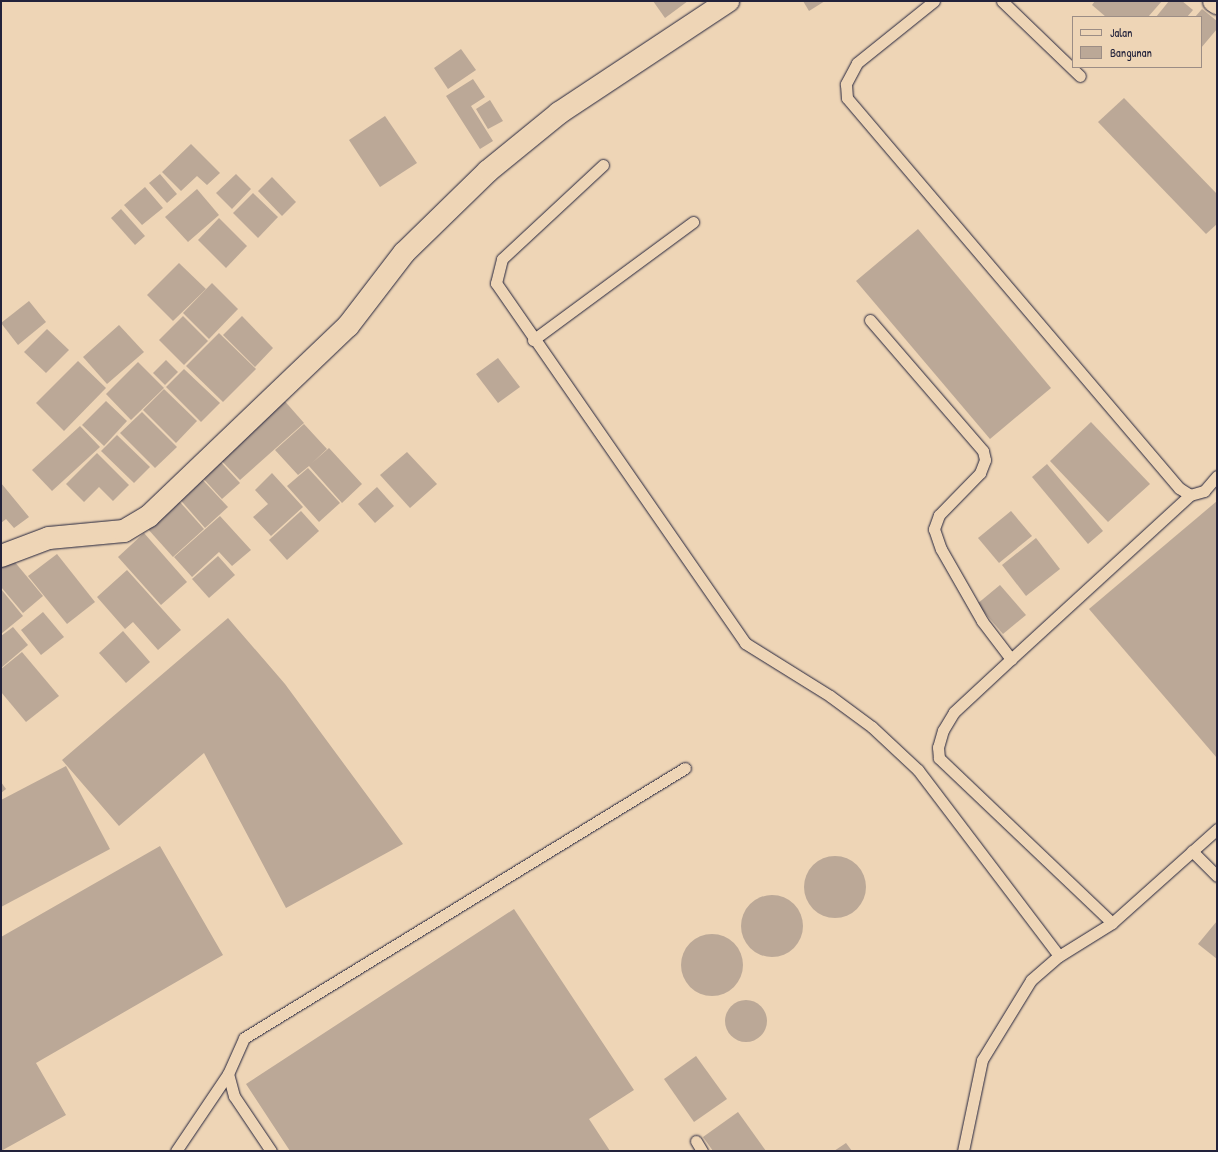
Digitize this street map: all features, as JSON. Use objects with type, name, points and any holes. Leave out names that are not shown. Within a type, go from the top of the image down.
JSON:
[{"type":"street","points":[[1,556],[50,538],[124,531],[149,516],[348,326],[404,252],[488,171],[558,113],[728,1]]},
{"type":"lane","points":[[934,1],[856,63],[846,84],[848,98],[1179,488],[1190,495]]},
{"type":"lane","points":[[1002,1],[1080,76]]},
{"type":"lane","points":[[602,165],[502,260],[496,283],[532,340],[745,643],[830,696],[872,727],[918,770],[1059,956]]},
{"type":"lane","points":[[532,340],[692,222]]},
{"type":"lane","points":[[870,320],[983,451],[985,460],[980,473],[938,515],[934,529],[941,549],[982,621],[1011,659]]},
{"type":"lane","points":[[1112,923],[939,758],[938,747],[943,730],[954,712],[1190,495],[1204,490],[1217,476]]},
{"type":"lane","points":[[176,1151],[228,1074],[244,1038],[685,768]]},
{"type":"lane","points":[[963,1151],[982,1060],[1031,980],[1059,956],[1112,923],[1217,829]]},
{"type":"lane","points":[[1192,851],[1217,876]]},
{"type":"lane","points":[[228,1074],[234,1096],[271,1151]]},
{"type":"building","points":[[653,1],[688,1],[665,18]]},
{"type":"building","points":[[803,1],[825,1],[809,11]]},
{"type":"building","points":[[1095,1],[1162,1],[1149,16],[1105,16],[1092,5]]},
{"type":"building","points":[[1169,1],[1182,1],[1193,10],[1188,16],[1157,16]]},
{"type":"building","points":[[1202,9],[1217,21],[1217,29],[1202,47],[1202,16],[1196,16]]},
{"type":"building","points":[[461,49],[476,70],[448,89],[434,68]]},
{"type":"building","points":[[473,79],[485,97],[471,106],[493,141],[480,149],[446,96]]},
{"type":"building","points":[[1124,98],[1217,194],[1217,224],[1206,234],[1098,122]]},
{"type":"building","points":[[490,100],[503,121],[488,129],[476,109]]},
{"type":"building","points":[[385,116],[417,163],[380,187],[349,140]]},
{"type":"building","points":[[191,144],[220,173],[207,185],[197,176],[181,191],[162,172]]},
{"type":"building","points":[[160,174],[177,194],[167,203],[149,183]]},
{"type":"building","points":[[236,174],[251,189],[232,209],[216,193]]},
{"type":"building","points":[[272,177],[296,202],[282,216],[258,191]]},
{"type":"building","points":[[145,187],[163,208],[142,225],[124,205]]},
{"type":"building","points":[[197,189],[219,215],[188,242],[165,217]]},
{"type":"building","points":[[253,193],[278,217],[258,238],[233,213]]},
{"type":"building","points":[[121,209],[145,236],[135,245],[111,218]]},
{"type":"building","points":[[219,218],[247,246],[226,268],[198,240]]},
{"type":"building","points":[[918,229],[1051,388],[990,439],[856,281]]},
{"type":"building","points":[[179,263],[206,289],[173,321],[147,295]]},
{"type":"building","points":[[212,283],[238,309],[209,339],[183,313]]},
{"type":"building","points":[[29,301],[46,322],[18,345],[1,323]]},
{"type":"building","points":[[183,316],[208,341],[184,365],[159,340]]},
{"type":"building","points":[[242,316],[273,348],[255,367],[223,335]]},
{"type":"building","points":[[119,325],[144,352],[107,384],[83,357]]},
{"type":"building","points":[[47,329],[69,350],[46,373],[24,352]]},
{"type":"building","points":[[219,333],[256,369],[223,402],[186,366]]},
{"type":"building","points":[[498,358],[520,387],[498,403],[476,374]]},
{"type":"building","points":[[166,360],[178,372],[165,385],[153,373]]},
{"type":"building","points":[[78,361],[106,388],[64,431],[36,403]]},
{"type":"building","points":[[138,362],[164,388],[131,420],[106,394]]},
{"type":"building","points":[[184,369],[220,403],[201,422],[166,387]]},
{"type":"building","points":[[164,389],[197,421],[176,443],[143,410]]},
{"type":"building","points":[[282,398],[304,423],[240,480],[217,456]]},
{"type":"building","points":[[106,401],[127,421],[104,446],[82,425]]},
{"type":"building","points":[[142,412],[177,447],[155,468],[120,433]]},
{"type":"building","points":[[1091,422],[1150,484],[1108,522],[1050,461]]},
{"type":"building","points":[[304,424],[327,449],[312,463],[329,448],[362,484],[342,503],[309,466],[298,475],[275,450]]},
{"type":"building","points":[[80,426],[100,447],[52,491],[32,470]]},
{"type":"building","points":[[117,435],[150,467],[134,483],[101,451]]},
{"type":"building","points":[[407,452],[437,484],[410,508],[380,475]]},
{"type":"building","points":[[97,453],[129,485],[113,501],[99,487],[84,502],[66,484]]},
{"type":"building","points":[[218,459],[240,483],[222,499],[200,475]]},
{"type":"building","points":[[1047,464],[1103,531],[1088,544],[1032,477]]},
{"type":"building","points":[[308,468],[340,503],[319,522],[287,486]]},
{"type":"building","points":[[272,473],[303,507],[271,536],[253,517],[268,504],[255,490]]},
{"type":"building","points":[[199,476],[228,507],[205,528],[177,496]]},
{"type":"building","points":[[1,483],[29,517],[14,528],[6,519],[1,523]]},
{"type":"building","points":[[377,487],[394,506],[375,523],[358,504]]},
{"type":"building","points":[[179,501],[204,529],[173,557],[147,528]]},
{"type":"building","points":[[1217,501],[1217,758],[1089,609]]},
{"type":"building","points":[[301,511],[319,531],[287,560],[269,540]]},
{"type":"building","points":[[1011,511],[1032,536],[999,563],[978,538]]},
{"type":"building","points":[[220,516],[251,550],[232,566],[219,552],[192,577],[174,557]]},
{"type":"building","points":[[144,533],[187,582],[161,605],[118,557]]},
{"type":"building","points":[[1036,538],[1060,569],[1026,596],[1002,565]]},
{"type":"building","points":[[57,554],[95,602],[67,624],[28,576]]},
{"type":"building","points":[[9,555],[43,596],[23,613],[1,587],[1,561]]},
{"type":"building","points":[[218,556],[235,575],[209,598],[192,579]]},
{"type":"building","points":[[127,570],[181,630],[158,650],[133,622],[125,629],[97,597]]},
{"type":"building","points":[[1000,585],[1026,615],[1003,634],[977,604]]},
{"type":"building","points":[[1,589],[23,616],[1,634]]},
{"type":"building","points":[[43,612],[64,637],[41,655],[21,630]]},
{"type":"building","points":[[228,618],[285,684],[403,844],[286,908],[204,753],[119,826],[62,760]]},
{"type":"building","points":[[13,627],[28,645],[1,668],[1,636]]},
{"type":"building","points":[[123,631],[150,662],[126,683],[99,653]]},
{"type":"building","points":[[22,652],[59,696],[26,722],[1,692],[1,669]]},
{"type":"building","points":[[66,766],[110,849],[1,907],[1,800]]},
{"type":"building","points":[[1,782],[6,789],[1,793]]},
{"type":"building","points":[[160,846],[223,955],[36,1063],[66,1115],[1,1151],[1,937]]},
{"type":"building","points":[[835,856],[847,858],[857,865],[864,875],[866,887],[864,899],[857,909],[847,916],[835,918],[823,916],[813,909],[806,899],[804,887],[806,875],[813,865],[823,858]]},
{"type":"building","points":[[772,895],[784,897],[794,904],[801,914],[803,926],[801,938],[794,948],[784,955],[772,957],[760,955],[750,948],[743,938],[741,926],[743,914],[750,904],[760,897]]},
{"type":"building","points":[[514,909],[634,1090],[589,1119],[610,1151],[290,1151],[246,1084]]},
{"type":"building","points":[[1217,921],[1217,959],[1198,944]]},
{"type":"building","points":[[712,934],[724,936],[734,943],[741,953],[743,965],[741,977],[734,987],[724,994],[712,996],[700,994],[690,987],[683,977],[681,965],[683,953],[690,943],[700,936]]},
{"type":"building","points":[[746,1000],[761,1006],[767,1021],[761,1036],[746,1042],[731,1036],[725,1021],[731,1006]]},
{"type":"building","points":[[696,1056],[727,1099],[694,1122],[664,1079]]},
{"type":"building","points":[[738,1112],[766,1151],[713,1151],[703,1137]]},
{"type":"building","points":[[846,1143],[852,1151],[834,1151]]}]
